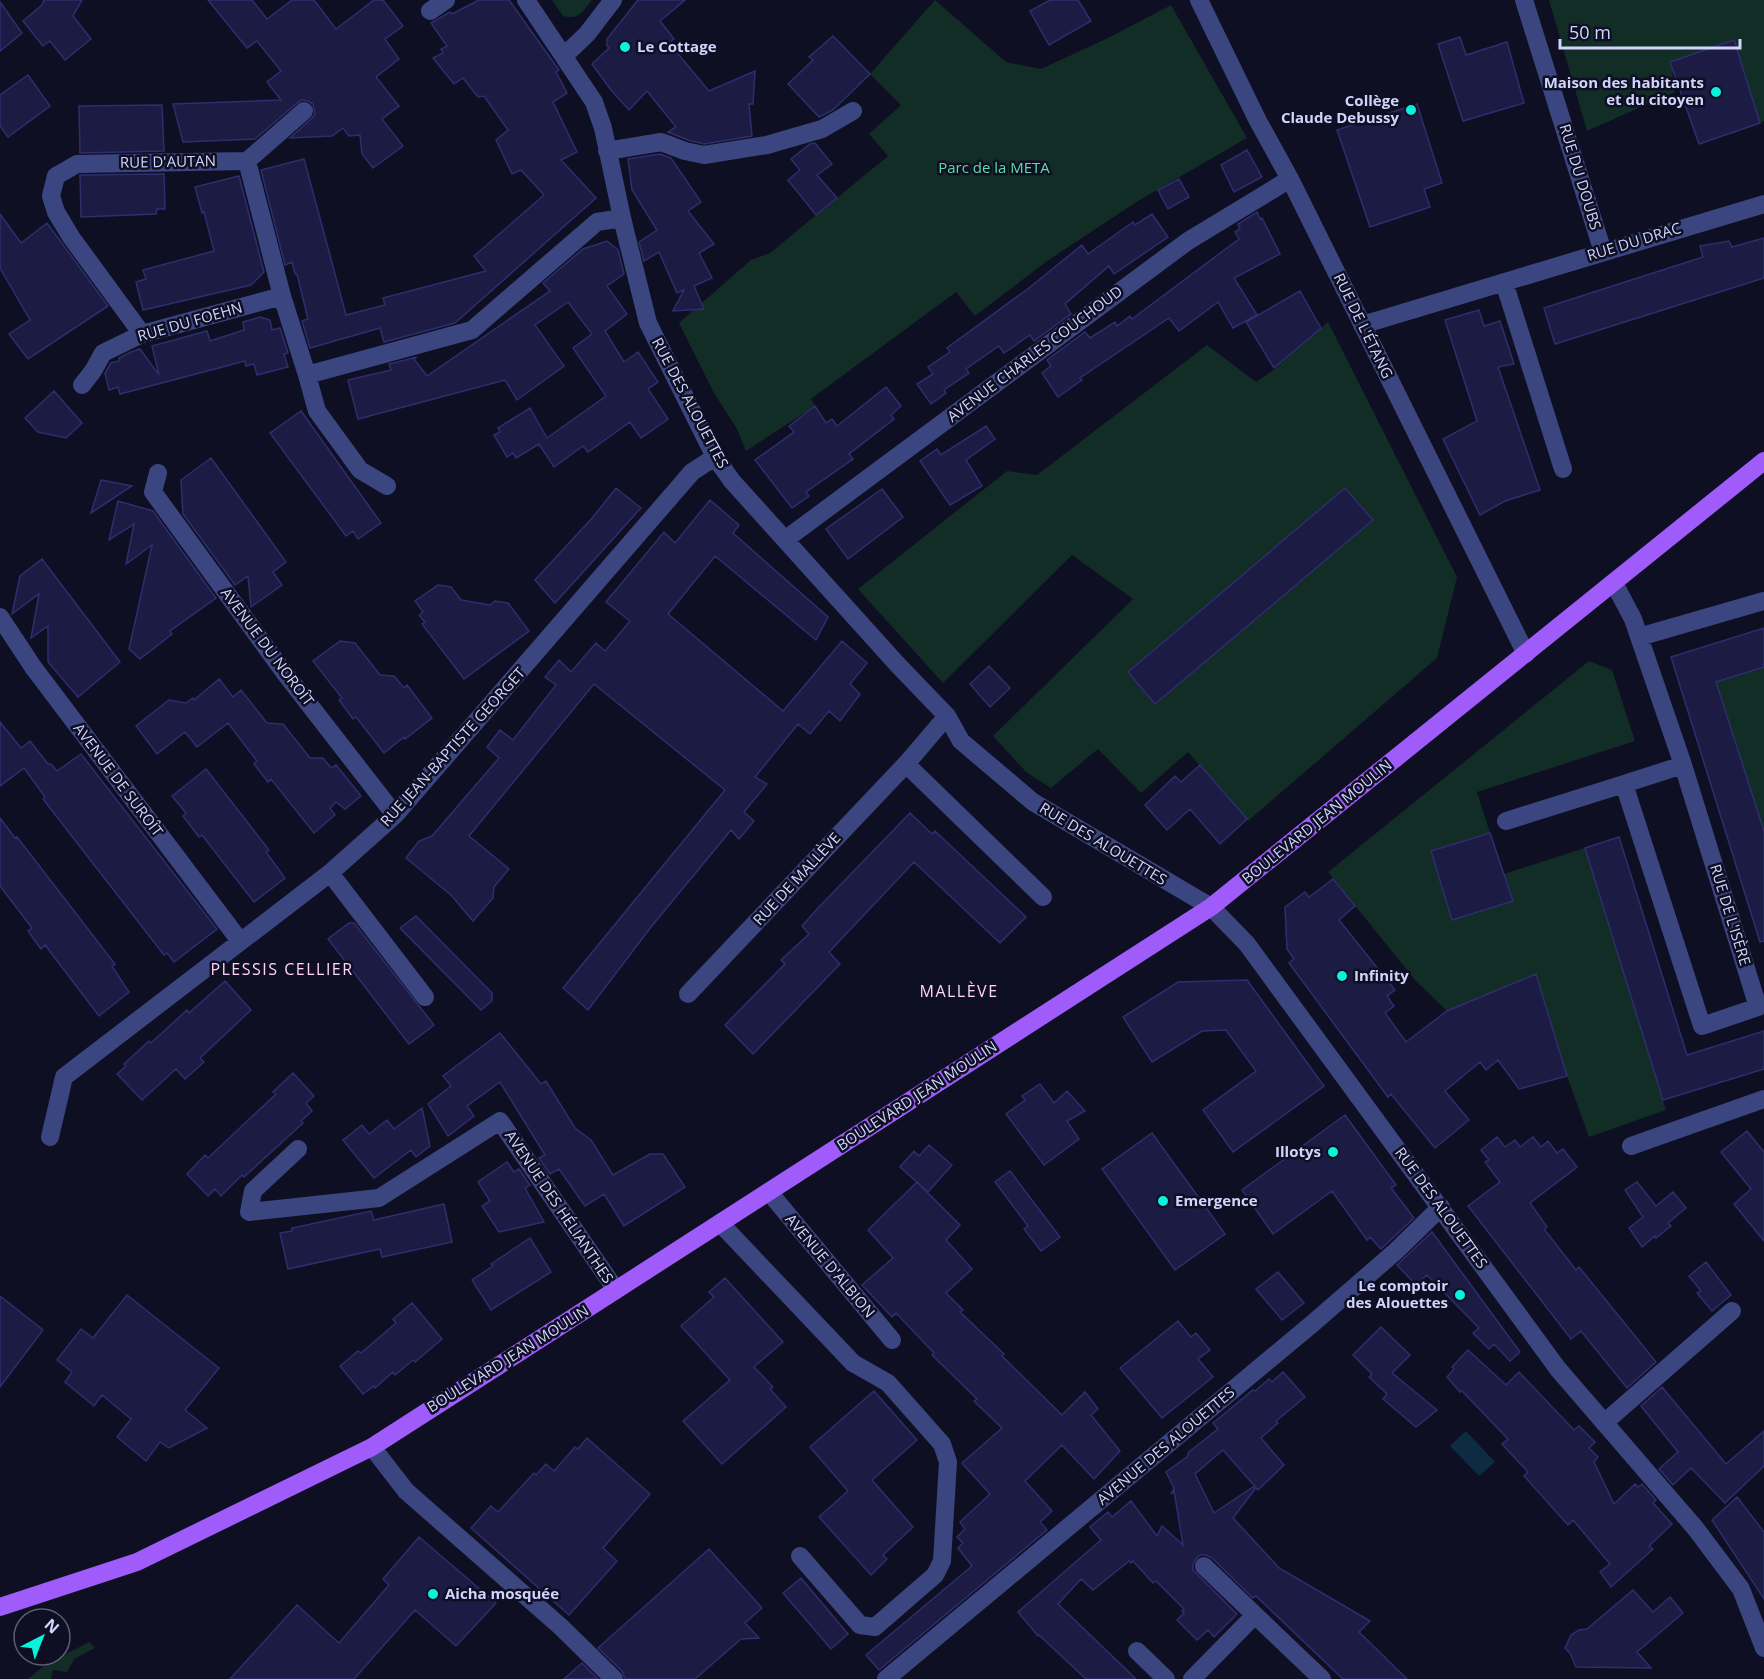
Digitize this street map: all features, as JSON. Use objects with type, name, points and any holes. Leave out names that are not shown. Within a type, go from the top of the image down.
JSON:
[{"type":"main road","name":"BOULEVARD JEAN MOULIN","points":[[0,1607],[137,1562],[372,1447],[1211,908],[1761,463]]},
{"type":"street","points":[[430,11],[446,0]]},
{"type":"street","name":"RUE DES ALOUETTES","points":[[526,0],[594,102],[648,323],[716,457],[732,481],[947,716],[961,741],[1033,802],[1211,908],[1246,944],[1545,1352],[1696,1529],[1741,1588],[1764,1648]]},
{"type":"street","points":[[565,56],[587,34],[613,0]]},
{"type":"street","name":"RUE DE L'ÉTANG","points":[[1198,0],[1258,121],[1290,179],[1526,654]]},
{"type":"street","name":"RUE DU DOUBS","points":[[1524,0],[1603,252]]},
{"type":"street","points":[[304,111],[247,161],[282,296],[317,411],[360,470],[387,486]]},
{"type":"street","points":[[607,151],[661,142],[704,155],[767,145],[822,129],[853,111]]},
{"type":"street","name":"RUE D'AUTAN","points":[[142,334],[71,237],[56,212],[51,196],[56,176],[77,164],[247,161]]},
{"type":"street","name":"AVENUE CHARLES COUCHOUD","points":[[786,539],[1188,241],[1290,179]]},
{"type":"street","name":"RUE DU DRAC","points":[[1362,325],[1764,204]]},
{"type":"street","points":[[307,375],[472,330],[597,222],[622,218]]},
{"type":"street","points":[[1504,282],[1563,469]]},
{"type":"street","name":"RUE DU FOEHN","points":[[82,385],[103,353],[142,334],[282,296]]},
{"type":"street","name":"RUE JEAN-BAPTISTE GEORGET","points":[[50,1137],[64,1077],[330,873],[396,815],[692,472],[716,457]]},
{"type":"street","name":"AVENUE DU NOROÎT","points":[[158,473],[153,492],[285,672],[396,815]]},
{"type":"street","name":"RUE DE L'ISÈRE","points":[[1614,583],[1633,619],[1683,765],[1758,1007],[1702,1026],[1624,784]]},
{"type":"street","points":[[1639,637],[1764,601]]},
{"type":"street","name":"AVENUE DE SUROÎT","points":[[0,616],[33,667],[240,941]]},
{"type":"street","name":"RUE DE MALLÈVE","points":[[688,994],[906,764],[947,716]]},
{"type":"street","points":[[906,764],[1043,897]]},
{"type":"street","points":[[1506,821],[1683,765]]},
{"type":"street","points":[[330,873],[425,997]]},
{"type":"street","points":[[1631,1146],[1764,1099]]},
{"type":"street","name":"AVENUE DES HÉLIANTHES","points":[[298,1149],[253,1191],[249,1212],[379,1198],[501,1121],[616,1290]]},
{"type":"street","name":"AVENUE D'ALBION","points":[[768,1192],[892,1340]]},
{"type":"street","name":"AVENUE DES ALOUETTES","points":[[886,1679],[1312,1324],[1396,1251],[1441,1208]]},
{"type":"street","points":[[720,1223],[853,1363],[888,1383],[942,1444],[948,1462],[942,1561],[935,1575],[875,1626],[860,1625],[800,1557]]},
{"type":"street","points":[[1604,1423],[1732,1311]]},
{"type":"street","points":[[372,1447],[406,1491],[561,1628],[614,1679]]},
{"type":"street","points":[[1204,1566],[1322,1679]]},
{"type":"street","points":[[1192,1679],[1255,1615]]},
{"type":"street","points":[[1137,1651],[1166,1679]]},
{"type":"green space","points":[[552,0],[592,0],[580,14],[569,17],[563,16]]},
{"type":"green space","name":"Parc de la META","points":[[935,0],[1006,62],[1041,69],[1171,5],[1247,138],[1138,201],[1047,261],[975,316],[956,292],[811,399],[815,406],[746,451],[737,429],[714,393],[679,323],[751,260],[770,253],[888,156],[869,134],[901,105],[870,74]]},
{"type":"green space","points":[[1549,0],[1764,0],[1764,121],[1760,123],[1733,40],[1671,62],[1675,92],[1587,131]]},
{"type":"green space","points":[[1328,322],[1457,577],[1437,658],[1248,821],[1188,752],[1141,793],[1098,749],[1051,788],[1026,772],[993,736],[1133,599],[1072,555],[943,683],[858,589],[1007,471],[1037,475],[1207,345],[1256,382],[1275,369]]},
{"type":"green space","points":[[1589,661],[1612,670],[1635,741],[1477,792],[1490,833],[1432,851],[1453,920],[1512,901],[1504,874],[1585,848],[1666,1110],[1589,1137],[1567,1076],[1536,974],[1447,1011],[1415,980],[1328,872]]},
{"type":"green space","points":[[1764,667],[1764,831],[1716,682]]},
{"type":"green space","points":[[89,1642],[95,1648],[74,1659],[72,1663],[72,1651]]},
{"type":"green space","points":[[42,1667],[70,1667],[67,1672],[53,1670],[51,1679],[28,1679]]},
{"type":"water","points":[[1466,1431],[1495,1462],[1479,1476],[1450,1446]]},
{"type":"building","points":[[44,0],[82,0],[73,16],[91,39],[65,60],[50,41],[43,46],[23,21],[42,5]]},
{"type":"building","points":[[208,0],[252,0],[267,19],[292,0],[314,0],[336,29],[374,0],[383,0],[403,26],[385,39],[399,59],[376,77],[399,106],[382,119],[403,146],[373,168],[362,154],[360,135],[349,136],[343,128],[332,136],[290,138],[315,114],[313,104],[302,100],[255,139],[183,142],[173,104],[281,100],[267,82],[281,71],[257,41],[247,48]]},
{"type":"building","points":[[479,0],[509,0],[559,70],[556,72],[567,93],[553,102],[577,152],[561,160],[596,198],[455,323],[384,342],[380,328],[310,348],[302,321],[308,319],[297,274],[295,274],[292,262],[285,265],[261,170],[304,159],[346,315],[385,305],[383,298],[486,271],[474,256],[544,195],[521,170],[512,174],[496,140],[508,130],[484,96],[478,97],[463,78],[454,84],[433,58],[443,53],[441,49],[447,46],[431,23]]},
{"type":"building","points":[[638,0],[685,0],[660,21],[674,39],[669,43],[709,91],[755,71],[753,104],[749,104],[752,136],[704,144],[688,140],[668,132],[676,127],[647,91],[629,110],[611,90],[592,64],[609,48],[607,39]]},
{"type":"building","points":[[1050,0],[1078,0],[1091,21],[1049,45],[1030,11]]},
{"type":"building","points":[[0,2],[22,33],[0,51]]},
{"type":"building","points":[[833,36],[870,74],[833,110],[819,117],[788,84],[813,60],[809,57]]},
{"type":"building","points":[[1460,37],[1466,55],[1507,42],[1524,103],[1463,121],[1438,44]]},
{"type":"building","name":"Maison des habitants et du citoyen","points":[[1734,40],[1760,123],[1699,144],[1670,62]]},
{"type":"building","points":[[28,75],[50,106],[8,137],[0,126],[0,95]]},
{"type":"building","points":[[1417,104],[1442,183],[1424,189],[1430,207],[1370,227],[1337,130]]},
{"type":"building","points":[[162,105],[164,151],[80,153],[79,106]]},
{"type":"building","points":[[815,143],[832,164],[817,175],[837,198],[816,215],[788,180],[800,170],[791,159],[810,144]]},
{"type":"building","points":[[1247,150],[1262,177],[1234,192],[1221,165]]},
{"type":"building","points":[[660,154],[671,158],[701,202],[688,211],[714,244],[699,253],[712,278],[694,286],[704,309],[673,311],[684,290],[677,293],[659,252],[644,261],[639,242],[657,230],[632,190],[628,159]]},
{"type":"building","points":[[164,174],[165,209],[157,209],[156,214],[81,217],[80,175]]},
{"type":"building","points":[[239,176],[264,272],[251,285],[143,310],[136,282],[146,279],[143,270],[214,251],[195,187]]},
{"type":"building","points":[[1179,179],[1189,197],[1168,209],[1158,190]]},
{"type":"building","points":[[1257,212],[1280,254],[1234,278],[1257,315],[1233,328],[1218,302],[1179,331],[1169,318],[1080,378],[1082,380],[1058,397],[1042,373],[1051,366],[1047,360],[1085,332],[1090,338],[1115,322],[1117,326],[1130,316],[1132,319],[1239,239],[1235,232],[1240,229],[1238,224]]},
{"type":"building","points":[[0,214],[21,243],[47,223],[108,306],[28,359],[9,334],[30,320],[0,268]]},
{"type":"building","points":[[1152,214],[1168,237],[1114,274],[1109,266],[1065,304],[1071,314],[1034,341],[1030,335],[1004,353],[999,346],[966,369],[969,373],[944,390],[946,393],[931,404],[917,384],[933,374],[928,367],[950,352],[947,348],[1029,288],[1082,245],[1088,254],[1133,222],[1135,225]]},
{"type":"building","points":[[1764,238],[1764,278],[1555,344],[1544,308],[1703,257],[1700,246],[1729,241],[1732,247]]},
{"type":"building","points":[[607,241],[618,250],[624,274],[607,286],[627,314],[605,331],[624,362],[638,352],[658,382],[648,389],[668,419],[641,438],[630,422],[588,452],[583,446],[554,467],[539,444],[516,458],[513,453],[507,457],[494,435],[500,432],[498,428],[530,408],[547,438],[606,396],[573,348],[592,334],[568,302],[535,325],[564,366],[517,400],[505,380],[358,419],[348,380],[391,370],[389,364],[417,357],[414,359],[427,376],[550,291],[543,283],[583,249]]},
{"type":"building","points":[[1300,291],[1321,328],[1274,368],[1246,322]]},
{"type":"building","points":[[1479,310],[1484,326],[1500,321],[1514,364],[1498,367],[1540,490],[1505,501],[1480,515],[1443,439],[1477,421],[1445,320]]},
{"type":"building","points":[[260,317],[270,320],[272,330],[280,328],[288,353],[284,354],[288,367],[257,375],[254,364],[246,366],[245,361],[120,394],[118,387],[109,390],[105,373],[111,363],[119,361],[119,358],[131,352],[140,349],[159,375],[152,346],[207,331],[210,341],[244,330],[243,322]]},
{"type":"building","points":[[886,387],[901,406],[891,415],[894,419],[849,454],[853,459],[806,492],[809,496],[792,508],[755,460],[794,432],[789,426],[815,406],[826,423],[832,419],[837,426]]},
{"type":"building","points":[[54,391],[82,423],[66,438],[38,432],[25,418]]},
{"type":"building","points":[[301,411],[381,523],[358,539],[353,531],[346,536],[270,433]]},
{"type":"building","points":[[986,426],[995,439],[966,460],[982,486],[950,505],[920,461],[937,449],[941,455]]},
{"type":"building","points":[[211,458],[286,562],[273,572],[282,585],[251,607],[248,576],[235,585],[183,514],[181,480]]},
{"type":"building","points":[[101,480],[132,486],[91,513]]},
{"type":"building","points":[[616,488],[641,508],[555,603],[535,580],[593,517]]},
{"type":"building","points":[[1345,488],[1373,520],[1155,704],[1128,672]]},
{"type":"building","points":[[882,489],[903,517],[848,559],[826,529]]},
{"type":"building","points":[[710,500],[739,525],[733,533],[828,617],[816,640],[715,556],[668,614],[783,711],[842,641],[867,663],[850,684],[860,694],[840,721],[829,711],[810,734],[798,724],[755,777],[767,784],[744,812],[754,821],[739,839],[731,830],[651,927],[588,1010],[563,988],[725,790],[594,684],[469,836],[509,869],[494,887],[493,898],[473,921],[451,895],[406,858],[419,841],[432,836],[499,758],[487,747],[500,730],[513,740],[556,685],[545,677],[559,660],[571,672],[596,643],[605,651],[630,621],[606,602],[664,532],[675,543]]},
{"type":"building","points":[[118,501],[153,511],[216,598],[170,631],[172,634],[140,659],[129,649],[152,545],[126,564],[134,524],[109,540]]},
{"type":"building","points":[[42,559],[120,662],[78,697],[48,662],[48,626],[31,638],[39,594],[12,614],[20,576]]},
{"type":"building","points":[[438,585],[451,587],[461,600],[490,605],[495,601],[508,603],[529,631],[464,679],[422,624],[425,622],[419,615],[423,612],[415,601]]},
{"type":"building","points":[[1764,628],[1764,667],[1716,682],[1764,831],[1764,941],[1760,942],[1671,657]]},
{"type":"building","points":[[340,641],[355,643],[380,675],[394,676],[404,688],[407,685],[432,718],[384,753],[356,717],[353,719],[339,700],[342,698],[313,661]]},
{"type":"building","points":[[989,666],[1010,688],[990,707],[970,684]]},
{"type":"building","points":[[219,679],[233,697],[241,690],[267,723],[283,724],[310,758],[323,758],[331,768],[336,765],[361,796],[345,809],[336,802],[330,808],[335,815],[314,833],[271,779],[268,782],[254,764],[257,761],[228,723],[197,747],[185,732],[157,754],[136,726],[169,700],[186,703],[193,698],[194,700]]},
{"type":"building","points":[[0,722],[21,748],[30,741],[48,764],[51,764],[57,771],[81,754],[217,929],[174,962],[167,953],[164,955],[43,799],[45,797],[24,768],[0,786]]},
{"type":"building","points":[[1200,765],[1247,819],[1220,844],[1190,809],[1167,830],[1145,805],[1175,776],[1181,782]]},
{"type":"building","points":[[206,769],[269,850],[266,852],[285,878],[254,902],[202,835],[199,837],[183,816],[186,813],[172,796]]},
{"type":"building","points":[[910,813],[932,834],[935,831],[1026,917],[1000,943],[914,862],[829,952],[840,964],[753,1054],[725,1025],[785,964],[781,960],[809,934],[802,926]]},
{"type":"building","points":[[0,818],[115,964],[112,966],[129,992],[99,1016],[45,945],[41,949],[28,931],[32,928],[0,886]]},
{"type":"building","points":[[1490,833],[1513,901],[1452,920],[1431,851]]},
{"type":"building","points":[[1619,837],[1687,1055],[1764,1031],[1764,1069],[1663,1100],[1585,848]]},
{"type":"building","points":[[1333,879],[1355,906],[1339,920],[1395,990],[1387,996],[1394,1006],[1385,1013],[1406,1042],[1447,1011],[1536,974],[1567,1076],[1519,1089],[1498,1060],[1486,1070],[1480,1062],[1445,1091],[1469,1120],[1435,1148],[1391,1094],[1388,1097],[1289,963],[1294,959],[1287,949],[1285,907],[1305,892],[1309,897]]},
{"type":"building","points":[[416,916],[492,993],[492,1001],[481,1010],[400,928]]},
{"type":"building","points":[[349,923],[354,923],[434,1025],[409,1044],[328,939]]},
{"type":"building","points":[[1247,980],[1324,1086],[1233,1152],[1203,1110],[1256,1071],[1226,1030],[1202,1031],[1152,1062],[1123,1017],[1178,982]]},
{"type":"building","points":[[225,981],[251,1010],[200,1058],[204,1062],[185,1079],[176,1069],[142,1100],[117,1074],[126,1066],[124,1064],[149,1041],[151,1043],[187,1010],[189,1013]]},
{"type":"building","points":[[500,1033],[541,1084],[546,1081],[575,1128],[591,1140],[613,1175],[650,1154],[663,1154],[685,1187],[624,1226],[604,1194],[585,1206],[559,1169],[550,1174],[539,1158],[545,1155],[500,1082],[467,1106],[474,1116],[448,1136],[428,1104],[451,1086],[443,1076]]},
{"type":"building","points":[[293,1073],[314,1096],[306,1103],[312,1111],[301,1121],[303,1123],[221,1196],[215,1189],[208,1196],[187,1174],[205,1155],[208,1158],[276,1094],[273,1092]]},
{"type":"building","points":[[1040,1084],[1054,1103],[1067,1091],[1085,1111],[1067,1121],[1079,1139],[1044,1165],[1006,1114],[1025,1100],[1022,1096]]},
{"type":"building","points":[[422,1108],[430,1146],[416,1157],[411,1150],[374,1178],[343,1140],[362,1125],[369,1134],[387,1120],[394,1129]]},
{"type":"building","name":"Illotys","points":[[1345,1115],[1396,1185],[1391,1188],[1414,1218],[1381,1249],[1370,1237],[1367,1240],[1332,1191],[1273,1234],[1242,1190]]},
{"type":"building","points":[[1747,1131],[1764,1152],[1764,1241],[1734,1204],[1751,1189],[1721,1152]]},
{"type":"building","name":"Emergence","points":[[1152,1133],[1225,1234],[1175,1270],[1102,1169]]},
{"type":"building","points":[[1497,1137],[1505,1147],[1515,1140],[1520,1147],[1533,1137],[1541,1147],[1548,1141],[1557,1153],[1563,1149],[1577,1167],[1530,1203],[1547,1227],[1544,1229],[1576,1270],[1579,1267],[1656,1362],[1627,1388],[1581,1331],[1571,1339],[1468,1206],[1500,1182],[1485,1162],[1489,1160],[1481,1150]]},
{"type":"building","points":[[929,1145],[952,1165],[928,1192],[900,1167],[914,1151],[919,1156]]},
{"type":"building","points":[[507,1162],[514,1172],[519,1169],[530,1185],[525,1188],[544,1222],[499,1232],[482,1206],[490,1201],[478,1182]]},
{"type":"building","points":[[1010,1171],[1060,1237],[1041,1251],[1024,1229],[1028,1226],[995,1182]]},
{"type":"building","points":[[917,1182],[960,1225],[946,1240],[972,1269],[946,1293],[963,1310],[960,1312],[1062,1415],[1085,1392],[1098,1409],[1091,1415],[1120,1451],[1094,1479],[1062,1445],[1025,1481],[1052,1511],[1040,1522],[1047,1530],[879,1670],[866,1655],[972,1566],[958,1548],[963,1543],[957,1537],[965,1529],[960,1522],[990,1494],[962,1463],[1002,1428],[974,1401],[977,1399],[932,1355],[934,1353],[896,1313],[892,1317],[862,1285],[893,1258],[868,1230]]},
{"type":"building","points":[[1637,1182],[1656,1206],[1673,1192],[1686,1208],[1668,1223],[1671,1226],[1642,1247],[1629,1228],[1643,1217],[1625,1190]]},
{"type":"building","points":[[444,1204],[452,1242],[382,1257],[380,1249],[288,1269],[280,1233],[292,1231],[292,1228],[371,1211],[374,1220]]},
{"type":"building","points":[[1432,1232],[1520,1352],[1510,1361],[1494,1344],[1489,1349],[1473,1333],[1479,1328],[1427,1275],[1416,1285],[1397,1265]]},
{"type":"building","points":[[530,1238],[551,1272],[491,1310],[472,1280],[493,1266],[491,1264]]},
{"type":"building","points":[[1706,1262],[1731,1295],[1712,1311],[1697,1293],[1701,1291],[1689,1276]]},
{"type":"building","points":[[1278,1272],[1304,1303],[1282,1320],[1256,1289]]},
{"type":"building","points":[[725,1278],[783,1342],[754,1367],[773,1387],[770,1389],[786,1407],[722,1464],[683,1421],[730,1380],[681,1326],[714,1297],[709,1292]]},
{"type":"building","points":[[127,1295],[219,1368],[185,1410],[207,1428],[169,1448],[160,1442],[146,1461],[117,1437],[131,1419],[102,1395],[94,1406],[65,1382],[72,1372],[57,1360],[81,1329],[93,1338]]},
{"type":"building","points":[[0,1296],[43,1330],[0,1387]]},
{"type":"building","points":[[412,1303],[442,1339],[415,1362],[413,1360],[395,1375],[393,1372],[375,1388],[374,1386],[363,1394],[340,1366],[358,1351],[361,1353],[396,1323],[393,1319]]},
{"type":"building","points":[[1178,1321],[1191,1337],[1196,1333],[1210,1350],[1198,1359],[1213,1377],[1162,1418],[1120,1368]]},
{"type":"building","points":[[1381,1327],[1410,1355],[1392,1373],[1437,1410],[1416,1427],[1383,1399],[1387,1394],[1369,1377],[1372,1374],[1353,1355]]},
{"type":"building","points":[[1468,1350],[1506,1385],[1519,1372],[1574,1430],[1579,1426],[1595,1442],[1589,1448],[1598,1457],[1594,1462],[1614,1504],[1635,1484],[1638,1487],[1642,1484],[1656,1500],[1653,1503],[1672,1524],[1649,1546],[1653,1549],[1611,1587],[1600,1572],[1610,1564],[1573,1520],[1568,1525],[1524,1476],[1528,1472],[1502,1444],[1508,1439],[1447,1377],[1454,1369],[1452,1367]]},
{"type":"building","points":[[1283,1372],[1305,1397],[1276,1421],[1278,1423],[1261,1438],[1284,1465],[1258,1490],[1223,1450],[1195,1474],[1214,1513],[1253,1487],[1255,1489],[1233,1518],[1279,1568],[1370,1621],[1359,1632],[1407,1679],[1343,1679],[1256,1596],[1253,1598],[1212,1558],[1200,1555],[1193,1564],[1193,1570],[1237,1614],[1214,1637],[1208,1630],[1197,1640],[1177,1620],[1184,1613],[1182,1611],[1184,1609],[1156,1581],[1153,1583],[1133,1561],[1131,1563],[1129,1561],[1093,1590],[1081,1579],[1058,1604],[1136,1679],[1086,1679],[1038,1636],[1018,1612],[1101,1540],[1090,1527],[1108,1512],[1112,1517],[1131,1501],[1157,1536],[1162,1526],[1183,1545],[1174,1491],[1171,1494],[1174,1488],[1166,1472],[1187,1457],[1189,1452],[1218,1429],[1213,1423],[1253,1390],[1255,1391],[1269,1379],[1272,1382]]},
{"type":"building","points":[[1662,1387],[1726,1464],[1764,1431],[1764,1466],[1725,1503],[1691,1468],[1673,1485],[1659,1469],[1678,1452],[1641,1406]]},
{"type":"building","points":[[874,1391],[917,1440],[872,1480],[913,1527],[883,1555],[887,1559],[871,1575],[819,1517],[848,1491],[810,1447]]},
{"type":"building","points":[[587,1438],[650,1494],[603,1548],[617,1561],[569,1615],[471,1528],[491,1506],[498,1512],[534,1473],[536,1475],[546,1464],[554,1471],[575,1447],[578,1449]]},
{"type":"building","points":[[1737,1497],[1764,1532],[1764,1599],[1712,1520]]},
{"type":"building","points":[[419,1537],[496,1603],[456,1646],[415,1610],[354,1679],[230,1679],[297,1605],[339,1643],[389,1585],[383,1579]]},
{"type":"building","points":[[709,1549],[762,1608],[745,1623],[759,1638],[741,1639],[695,1679],[625,1679],[622,1671],[598,1648]]},
{"type":"building","points":[[801,1578],[848,1634],[831,1649],[783,1593]]},
{"type":"building","points":[[1633,1590],[1653,1612],[1670,1597],[1683,1613],[1637,1652],[1651,1668],[1576,1667],[1570,1653],[1565,1648],[1571,1635],[1579,1630],[1587,1629]]},
{"type":"building","points":[[582,1663],[598,1679],[564,1679]]},
{"type":"place","name":"Le Cottage","points":[[625,47]]},
{"type":"place","name":"Maison des habitants et du citoyen","points":[[1716,92]]},
{"type":"place","name":"Collège Claude Debussy","points":[[1411,110]]},
{"type":"place","name":"Infinity","points":[[1342,976]]},
{"type":"place","name":"Illotys","points":[[1333,1152]]},
{"type":"place","name":"Emergence","points":[[1163,1201]]},
{"type":"place","name":"Le comptoir des Alouettes","points":[[1460,1295]]},
{"type":"place","name":"Aicha mosquée","points":[[433,1594]]},
{"type":"district","name":"PLESSIS CELLIER","points":[[282,969]]},
{"type":"district","name":"MALLÈVE","points":[[959,991]]}]
